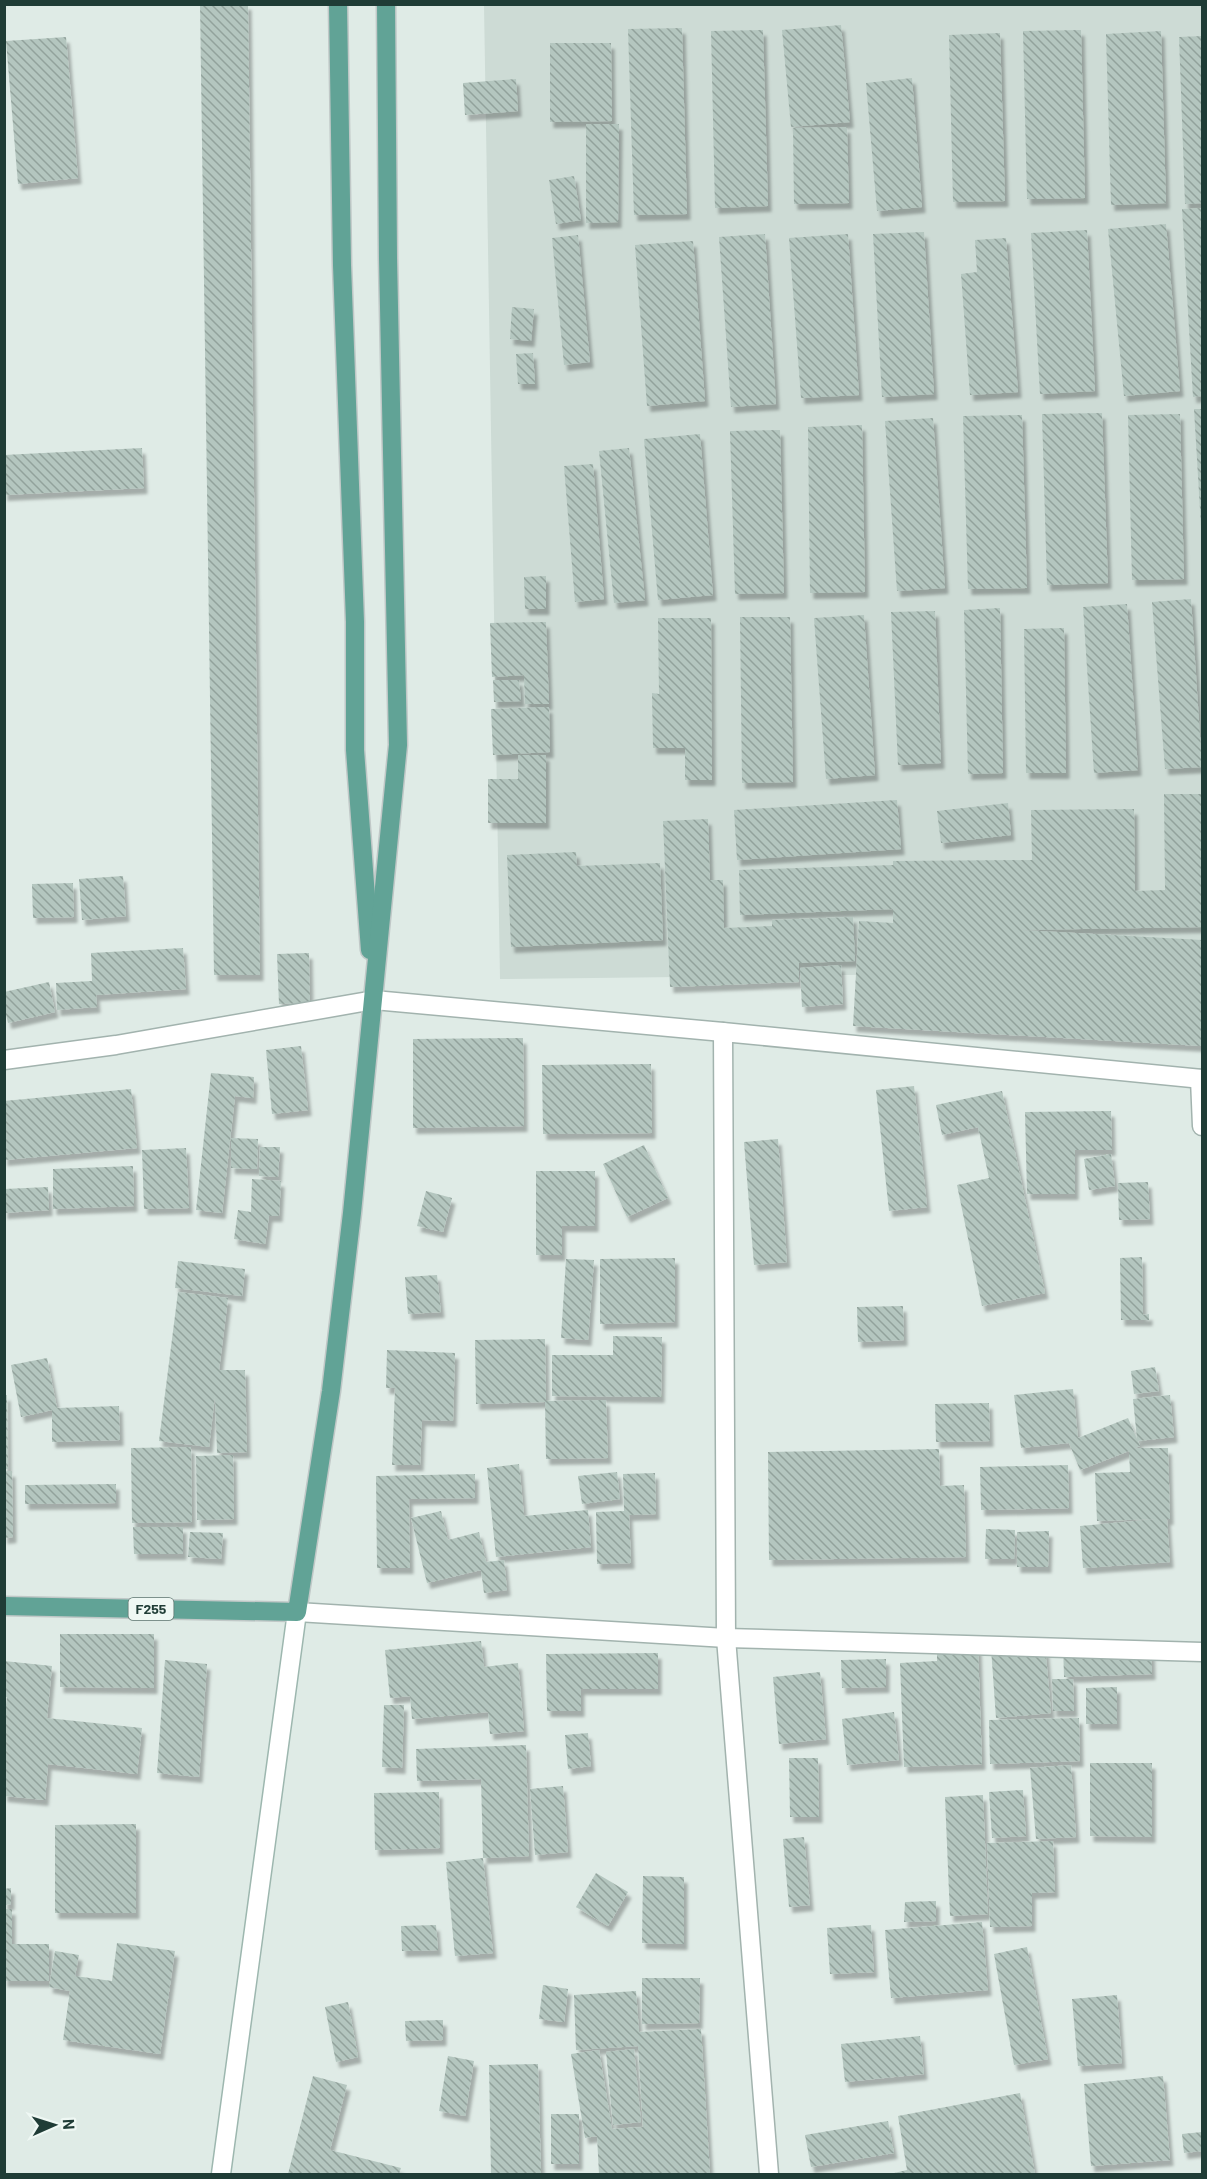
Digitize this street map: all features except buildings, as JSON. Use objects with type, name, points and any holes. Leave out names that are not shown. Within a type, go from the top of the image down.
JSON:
[{"type":"main road","points":[[338,4],[342,265],[355,622],[354,750],[374,1000]]},
{"type":"main road","points":[[297,1612],[332,1379],[352,1213],[398,745],[388,258],[386,4]]},
{"type":"main road","name":"F255","points":[[4,1606],[297,1612]]},
{"type":"street","points":[[4,1060],[116,1045],[374,1000],[1201,1079],[1203,1126]]},
{"type":"street","points":[[723,1032],[726,1638],[769,2175]]},
{"type":"street","points":[[221,2175],[297,1612],[726,1638],[1203,1652]]},
{"type":"shaded area","points":[[484,5],[1202,5],[1202,971],[500,979]]}]
